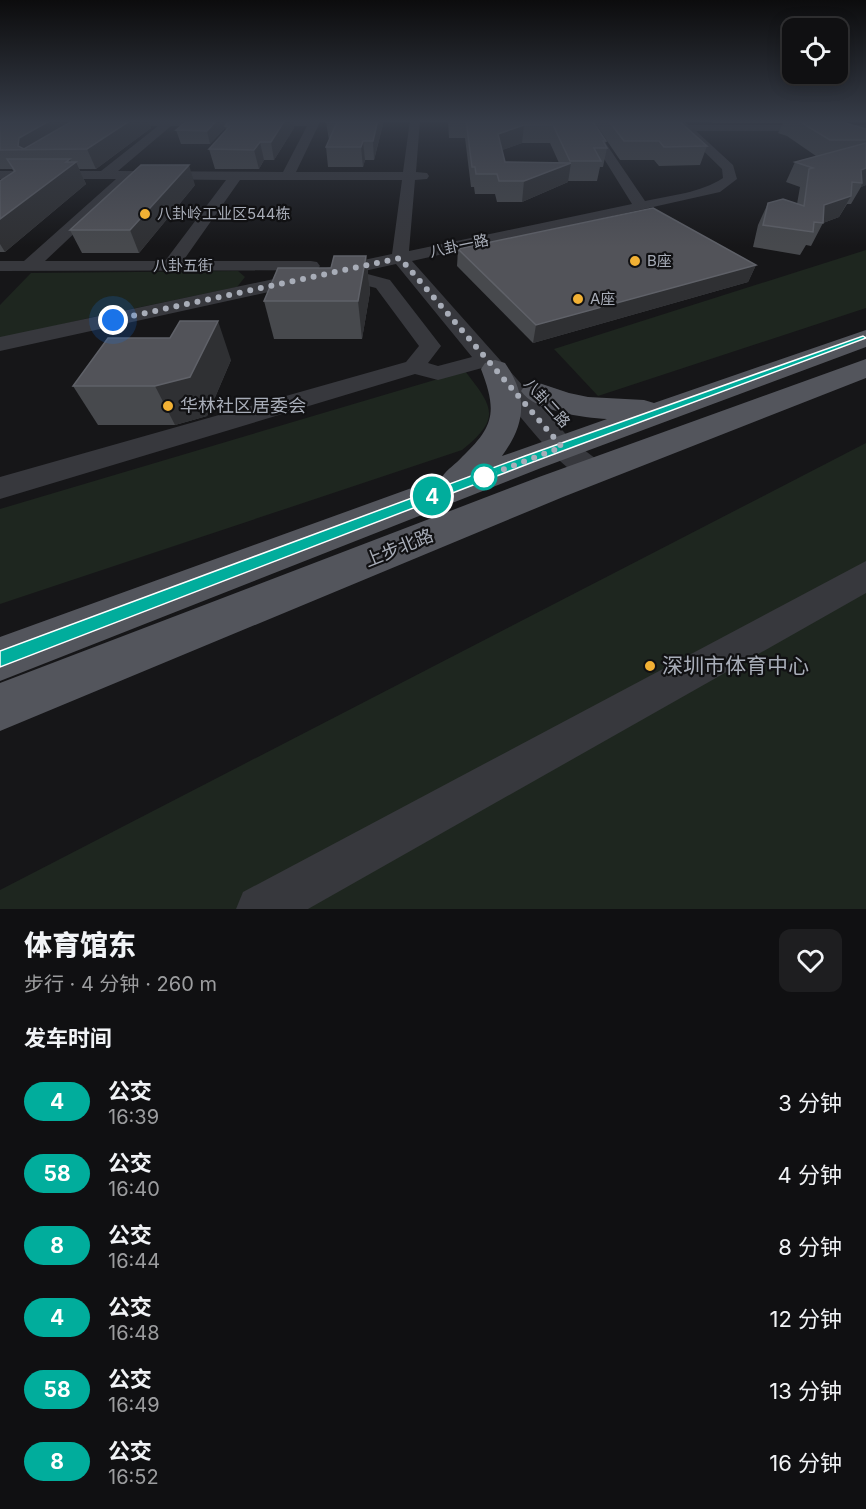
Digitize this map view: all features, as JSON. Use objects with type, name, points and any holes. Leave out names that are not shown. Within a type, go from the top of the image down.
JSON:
[{"type":"main road","name":"上步北路","points":[[0,706],[579,453],[670,408],[866,338]]},
{"type":"main road","points":[[447,490],[471,471],[504,426],[507,406],[491,364]]},
{"type":"main road","name":"上步北路","points":[[0,659],[447,490],[866,368]]},
{"type":"main road","points":[[536,391],[551,399],[584,407],[621,410],[670,408]]},
{"type":"street","points":[[105,175],[120,162]]},
{"type":"street","points":[[287,176],[294,162]]},
{"type":"street","points":[[416,162],[416,176]]},
{"type":"street","points":[[407,257],[418,162]]},
{"type":"street","points":[[613,162],[641,206]]},
{"type":"street","name":"八卦一路","points":[[0,344],[708,191],[725,184],[730,179],[728,168],[722,162]]},
{"type":"street","points":[[0,175],[129,175],[196,171],[236,176],[416,176]]},
{"type":"street","points":[[9,187],[28,175]]},
{"type":"street","points":[[29,266],[129,175]]},
{"type":"street","points":[[170,266],[236,176]]},
{"type":"street","name":"八卦二路","points":[[407,257],[491,364],[579,453]]},
{"type":"street","name":"八卦二路","points":[[407,257],[536,391],[579,453]]},
{"type":"street","name":"八卦五街","points":[[0,266],[365,266]]},
{"type":"street","points":[[248,266],[256,270],[258,276],[249,291]]},
{"type":"street","points":[[275,285],[281,297],[360,278],[383,284],[430,346],[414,367]]},
{"type":"street","points":[[0,488],[414,367],[438,373],[491,364]]},
{"type":"street","points":[[260,909],[866,576]]},
{"type":"shaded area","points":[[866,250],[866,308],[598,396],[554,349]]},
{"type":"shaded area","points":[[238,271],[245,277],[237,287],[0,339],[0,305],[31,273]]},
{"type":"shaded area","points":[[465,371],[482,394],[489,412],[483,429],[462,450],[0,604],[0,509]]},
{"type":"shaded area","name":"深圳市体育中心","points":[[866,443],[866,909],[0,909],[0,890]]},
{"type":"building","points":[[9,162],[75,162],[0,219],[0,181],[15,171]]},
{"type":"building","points":[[471,162],[571,163],[524,181],[499,181],[497,174],[476,174],[475,167],[472,167]]},
{"type":"building","points":[[796,162],[866,162],[866,168],[861,170],[862,183],[852,182],[851,196],[824,205],[823,223],[814,222],[813,232],[763,225],[768,203],[783,199],[804,206],[809,169],[813,168]]},
{"type":"building","points":[[141,165],[189,165],[130,230],[70,230]]},
{"type":"building","points":[[653,208],[756,265],[536,325],[458,249]]},
{"type":"building","points":[[334,256],[366,256],[358,301],[264,301],[278,268],[331,268]]},
{"type":"building","points":[[180,321],[218,321],[190,377],[155,386],[73,386],[108,338],[170,338]]},
{"type":"bus line","name":"4","points":[[0,659],[529,459],[866,338]]},
{"type":"place","name":"八卦岭工业区544栋","points":[[145,214]]},
{"type":"place","name":"B座","points":[[635,261]]},
{"type":"place","name":"A座","points":[[578,299]]},
{"type":"place","name":"华林社区居委会","points":[[168,406]]},
{"type":"place","name":"深圳市体育中心","points":[[650,666]]},
{"type":"route","points":[[113,320],[400,258],[562,447],[484,477]]}]
